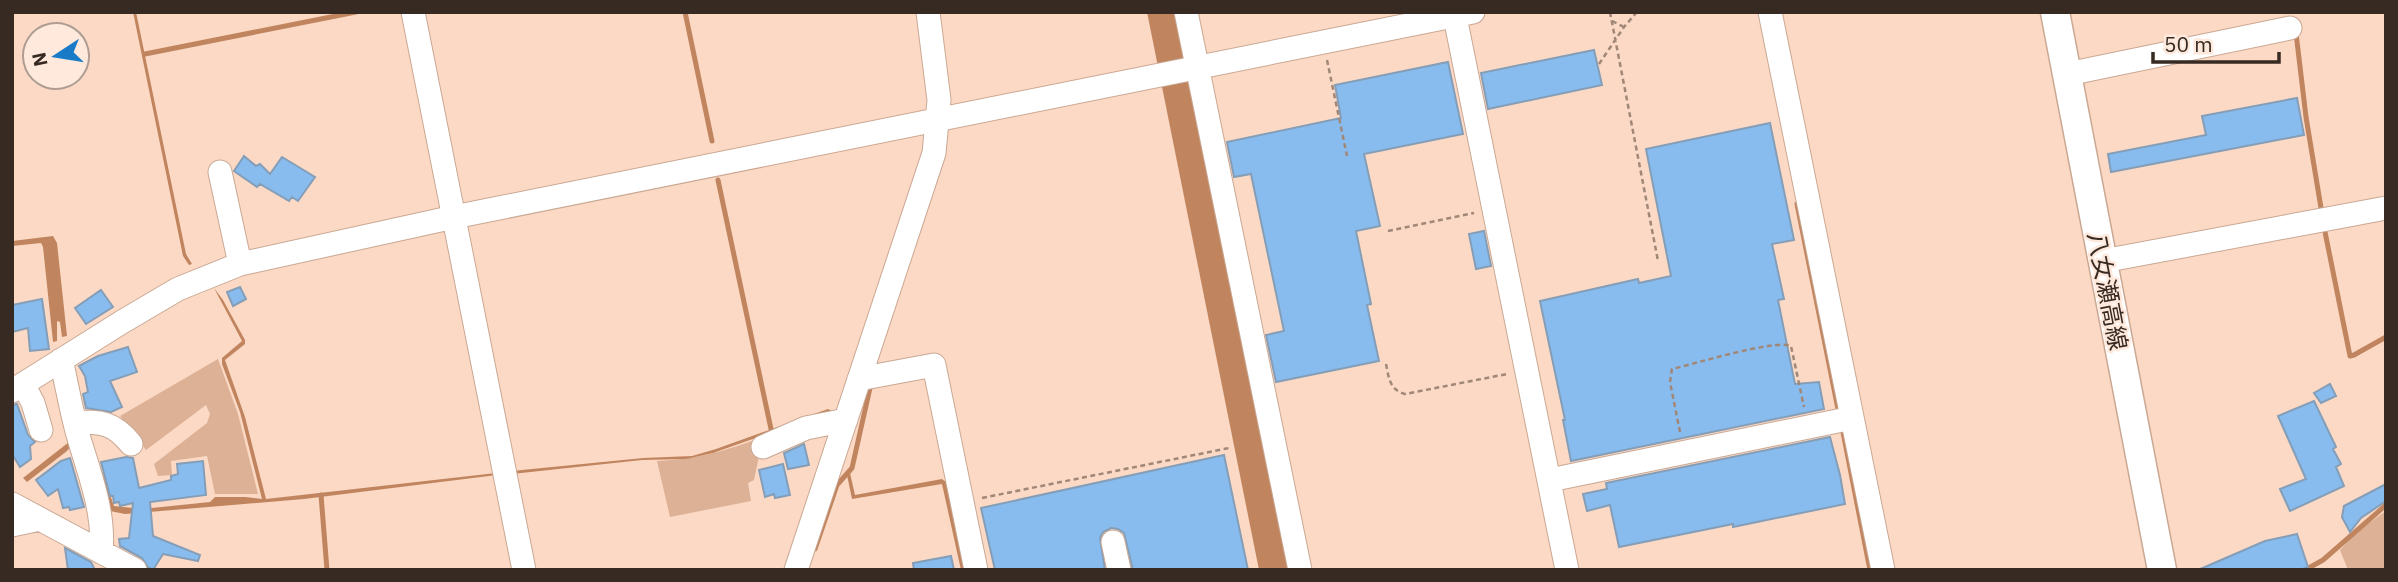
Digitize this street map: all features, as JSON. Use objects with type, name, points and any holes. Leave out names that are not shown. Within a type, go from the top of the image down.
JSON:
[{"type":"main road","name":"八女瀬高線","points":[[2055,12],[2162,570]]},
{"type":"street","points":[[413,12],[524,570]]},
{"type":"street","points":[[796,570],[934,153],[939,100],[928,12]]},
{"type":"street","points":[[1186,12],[1194,69],[1300,570]]},
{"type":"street","points":[[1770,12],[1883,570]]},
{"type":"street","points":[[41,430],[33,403],[18,387],[178,289],[240,264],[454,217],[1461,13],[1494,209],[1567,570]]},
{"type":"street","points":[[2067,72],[2290,28]]},
{"type":"street","points":[[220,172],[240,264]]},
{"type":"street","points":[[2103,261],[2386,208]]},
{"type":"street","points":[[61,360],[103,532],[117,563]]},
{"type":"street","points":[[859,379],[934,365],[976,570]]},
{"type":"street","points":[[1550,480],[1852,418]]},
{"type":"street","points":[[763,447],[806,428],[846,420]]},
{"type":"street","points":[[75,422],[108,424],[120,431],[131,444]]},
{"type":"street","points":[[12,503],[117,563]]},
{"type":"street","points":[[12,525],[40,519]]},
{"type":"street","points":[[1113,542],[1119,570]]},
{"type":"path","points":[[1610,12],[1658,261]]},
{"type":"path","points":[[1599,64],[1637,12]]},
{"type":"path","points":[[1612,21],[1624,27]]},
{"type":"path","points":[[1324,42],[1347,156]]},
{"type":"path","points":[[1388,231],[1494,209]]},
{"type":"path","points":[[1684,452],[1670,382],[1672,369],[1762,348],[1786,344],[1791,346],[1808,427]]},
{"type":"path","points":[[1386,364],[1390,383],[1394,389],[1405,394],[1527,370]]},
{"type":"path","points":[[962,502],[1229,447]]},
{"type":"shaded area","points":[[133,12],[136,12],[186,254],[192,264],[189,265],[183,256]]},
{"type":"shaded area","points":[[1147,12],[1177,12],[1290,570],[1259,570]]},
{"type":"shaded area","points":[[53,236],[57,243],[67,336],[62,337],[60,322],[57,321],[57,341],[53,342],[43,247],[41,243],[12,246],[12,241]]},
{"type":"shaded area","points":[[214,288],[245,340],[245,344],[225,360],[245,417],[266,499],[497,475],[304,499],[125,514],[110,511],[69,377],[76,374],[82,414],[114,506],[142,509],[210,502],[215,497],[262,499],[240,412],[222,364],[222,358],[242,341]]},
{"type":"shaded area","points":[[218,359],[238,414],[258,494],[215,494],[207,456],[171,461],[172,475],[158,476],[154,464],[207,423],[210,414],[206,405],[146,450],[120,416]]},
{"type":"shaded area","points":[[828,409],[832,411],[713,453],[686,459],[642,460],[512,474],[512,471],[643,458],[692,456]]},
{"type":"shaded area","points":[[763,437],[754,480],[748,483],[751,501],[670,517],[657,461],[711,453]]},
{"type":"shaded area","points":[[69,442],[71,446],[67,451],[27,482],[23,478]]},
{"type":"shaded area","points":[[850,473],[855,495],[942,479],[946,482],[965,570],[961,570],[942,484],[852,499],[847,475]]},
{"type":"shaded area","points":[[2386,511],[2386,570],[2348,570],[2340,550],[2358,531]]},
{"type":"building","points":[[1594,50],[1602,85],[1488,109],[1481,73]]},
{"type":"building","points":[[1448,62],[1463,134],[1364,154],[1380,226],[1356,231],[1379,361],[1276,382],[1266,335],[1284,331],[1251,174],[1234,177],[1227,142],[1341,118],[1335,85]]},
{"type":"building","points":[[2297,98],[2304,135],[2111,172],[2108,154],[2206,135],[2202,116]]},
{"type":"building","points":[[1770,123],[1794,240],[1772,244],[1784,299],[1778,300],[1795,384],[1819,382],[1824,409],[1571,461],[1540,301],[1638,279],[1639,283],[1671,276],[1646,149]]},
{"type":"building","points":[[244,156],[256,166],[260,164],[270,174],[282,157],[315,177],[298,201],[292,197],[289,201],[260,184],[257,187],[234,171]]},
{"type":"building","points":[[1484,231],[1491,266],[1476,269],[1469,234]]},
{"type":"building","points":[[240,287],[246,299],[233,306],[227,292]]},
{"type":"building","points":[[101,290],[113,307],[86,324],[75,308]]},
{"type":"building","points":[[42,299],[49,349],[30,351],[28,328],[12,332],[12,305]]},
{"type":"building","points":[[128,347],[137,372],[110,381],[122,407],[111,412],[86,408],[83,394],[88,392],[85,376],[79,366],[98,356]]},
{"type":"building","points":[[2330,384],[2336,396],[2321,403],[2314,393]]},
{"type":"building","points":[[2314,401],[2336,447],[2333,449],[2341,464],[2336,467],[2344,486],[2290,511],[2280,489],[2306,479],[2278,416]]},
{"type":"building","points":[[17,404],[28,435],[35,442],[30,446],[31,459],[20,467],[12,454],[12,405]]},
{"type":"building","points":[[1830,437],[1845,504],[1619,547],[1610,505],[1587,511],[1583,494],[1607,489],[1606,483]]},
{"type":"building","points":[[804,444],[809,465],[788,469],[784,453]]},
{"type":"building","points":[[1224,455],[1248,570],[1133,570],[1124,533],[1111,528],[1103,532],[1100,538],[1105,570],[995,570],[981,508]]},
{"type":"building","points":[[70,458],[84,507],[70,510],[69,507],[63,508],[58,489],[48,496],[36,480],[61,461]]},
{"type":"building","points":[[133,458],[139,488],[171,480],[171,476],[178,474],[177,464],[203,461],[206,495],[150,502],[153,536],[200,555],[198,561],[163,554],[153,570],[142,558],[120,546],[119,539],[129,538],[133,503],[120,506],[119,502],[114,503],[101,462]]},
{"type":"building","points":[[783,464],[790,495],[775,498],[774,494],[765,497],[759,470]]},
{"type":"building","points":[[2386,484],[2386,501],[2361,518],[2350,532],[2342,517],[2344,506]]},
{"type":"building","points":[[2297,534],[2308,567],[2300,570],[2198,570],[2265,541]]},
{"type":"building","points":[[65,548],[91,562],[95,570],[68,570]]},
{"type":"building","points":[[951,556],[954,570],[914,570],[913,563]]},
{"type":"waterway","points":[[145,54],[356,12]]},
{"type":"waterway","points":[[685,12],[712,141]]},
{"type":"waterway","points":[[2296,33],[2322,214]]},
{"type":"waterway","points":[[718,180],[771,429]]},
{"type":"waterway","points":[[1797,204],[1839,414]]},
{"type":"waterway","points":[[2324,227],[2350,356],[2386,337]]},
{"type":"waterway","points":[[815,549],[837,485],[852,468],[870,388]]},
{"type":"waterway","points":[[1842,427],[1870,570]]},
{"type":"waterway","points":[[321,495],[327,570]]},
{"type":"waterway","points":[[2305,570],[2323,560],[2386,505]]}]
